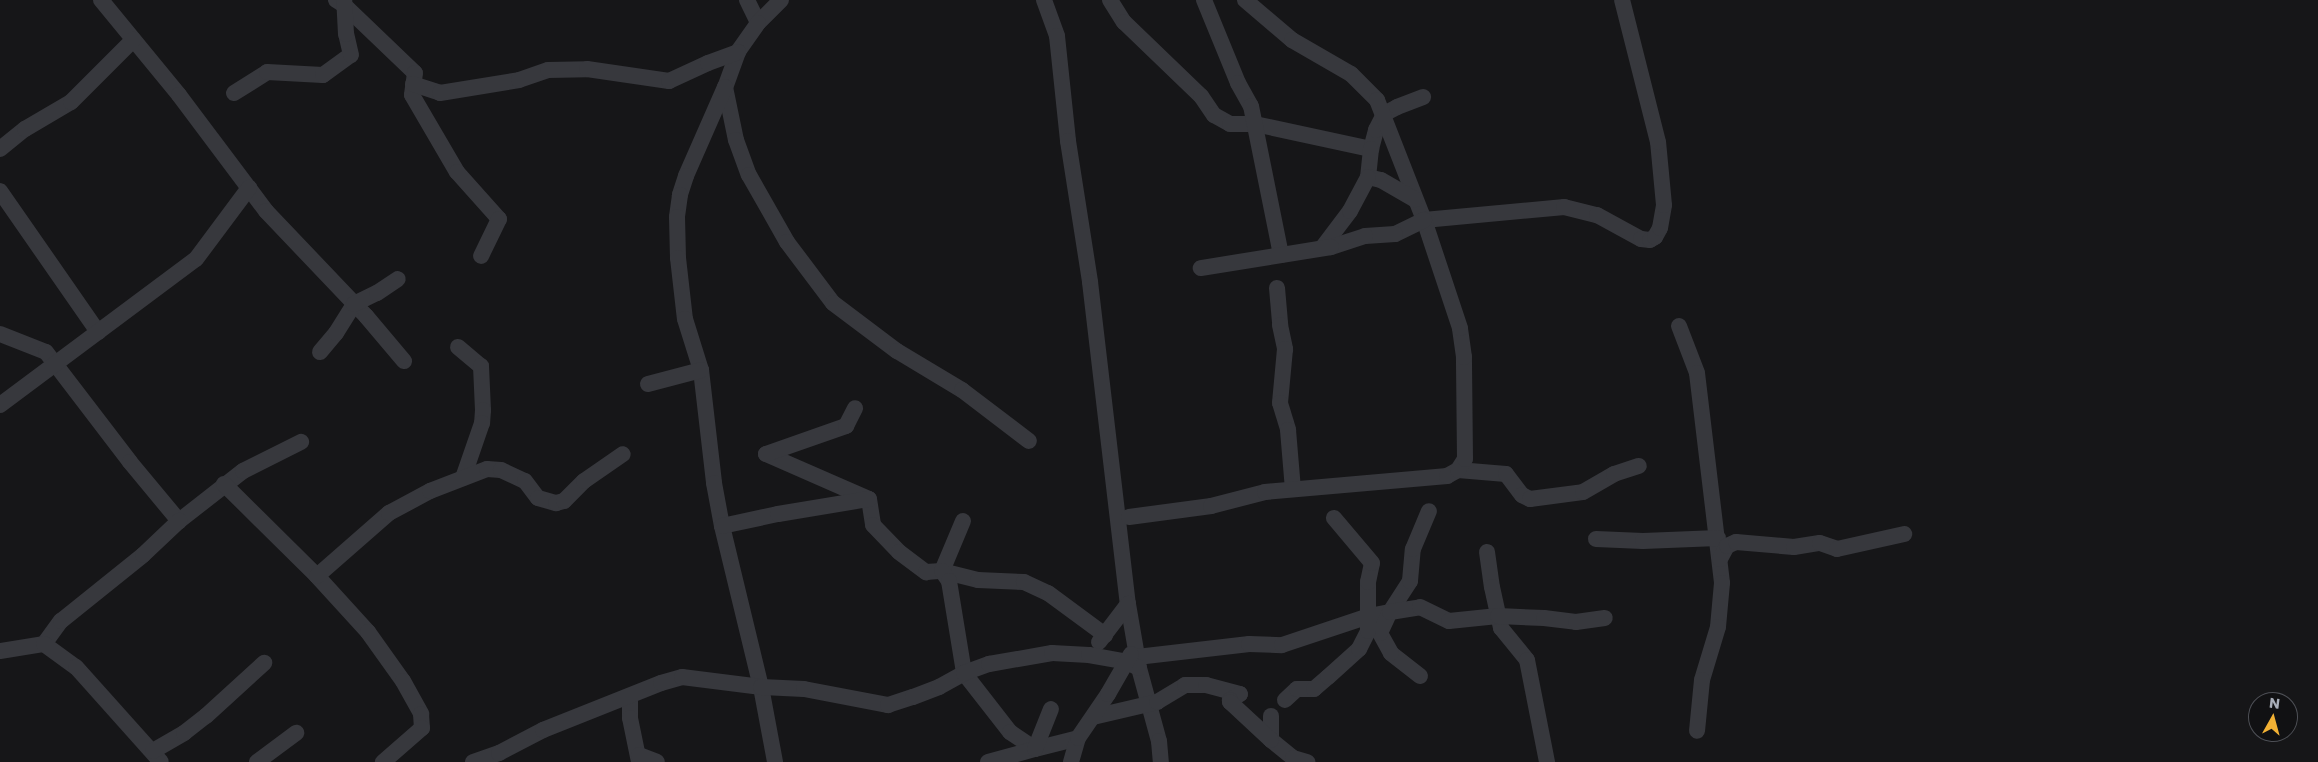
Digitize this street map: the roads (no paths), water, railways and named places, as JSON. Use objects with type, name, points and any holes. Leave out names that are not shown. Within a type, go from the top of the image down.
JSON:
[{"type":"street","points":[[101,0],[179,96],[266,211],[354,304],[404,361]]},
{"type":"street","points":[[747,0],[758,24]]},
{"type":"street","points":[[775,762],[761,687],[722,526],[714,483],[701,370],[682,302],[677,217],[686,176],[725,87],[738,52],[758,24],[781,0]]},
{"type":"street","points":[[1044,0],[1057,36],[1068,141],[1090,282],[1134,658],[1159,741],[1161,762]]},
{"type":"street","points":[[1110,0],[1124,22],[1200,96],[1220,120],[1230,124],[1255,124],[1371,149]]},
{"type":"street","points":[[1204,0],[1238,83],[1251,106],[1281,255]]},
{"type":"street","points":[[1244,0],[1292,40],[1351,74],[1377,100],[1384,114],[1424,220],[1460,328],[1463,347],[1463,401],[1466,451],[1458,470]]},
{"type":"street","points":[[1202,268],[1322,248],[1365,236],[1395,234],[1424,220],[1564,207],[1596,215],[1642,239],[1650,240],[1655,237],[1662,220],[1664,205],[1658,142],[1622,0]]},
{"type":"street","points":[[341,2],[415,73],[412,95],[457,172],[498,219],[481,256]]},
{"type":"street","points":[[234,93],[267,72],[323,75],[351,55],[341,2]]},
{"type":"street","points":[[0,149],[25,129],[71,102],[133,40]]},
{"type":"street","points":[[414,84],[440,93],[519,80],[548,70],[587,69],[669,82],[708,63],[738,52]]},
{"type":"street","points":[[725,87],[736,140],[748,175],[787,242],[833,303],[897,351],[962,390],[1029,441]]},
{"type":"street","points":[[1322,248],[1350,210],[1368,177],[1371,149],[1376,130],[1384,114],[1397,106],[1423,97]]},
{"type":"street","points":[[1368,177],[1381,180],[1415,200]]},
{"type":"street","points":[[0,405],[196,259],[249,188]]},
{"type":"street","points":[[0,191],[98,332]]},
{"type":"street","points":[[320,352],[336,333],[354,304],[377,293],[398,279]]},
{"type":"street","points":[[1277,288],[1280,324],[1285,348],[1280,403],[1288,430],[1293,489]]},
{"type":"street","points":[[1679,326],[1697,373],[1704,448],[1718,538],[1722,583],[1718,627],[1702,680],[1697,731]]},
{"type":"street","points":[[0,334],[46,352],[54,365],[130,462],[179,521]]},
{"type":"street","points":[[458,347],[480,366],[482,422],[463,478]]},
{"type":"street","points":[[648,384],[701,370]]},
{"type":"street","points":[[855,408],[846,426],[766,454],[869,499]]},
{"type":"street","points":[[0,651],[44,644],[62,621],[143,555],[179,521],[224,484],[243,471],[301,442]]},
{"type":"street","points":[[472,452],[487,469]]},
{"type":"street","points":[[317,576],[389,513],[417,497],[463,478],[487,469],[500,470],[525,481],[538,498],[556,503],[564,501],[584,480],[623,454]]},
{"type":"street","points":[[1128,517],[1211,506],[1265,492],[1447,476],[1458,470],[1506,474],[1526,498],[1536,499],[1583,492],[1614,474],[1640,466]]},
{"type":"street","points":[[224,484],[317,576],[382,649],[403,681],[421,714],[422,728],[383,762]]},
{"type":"street","points":[[869,499],[873,525],[899,552],[926,572],[942,571],[978,580],[1024,582],[1048,594],[1105,635]]},
{"type":"street","points":[[722,526],[778,514],[869,499]]},
{"type":"street","points":[[1420,676],[1391,653],[1380,633],[1390,612],[1410,581],[1413,549],[1429,511]]},
{"type":"street","points":[[1285,700],[1297,689],[1314,689],[1359,649],[1368,631],[1368,582],[1372,563],[1334,518]]},
{"type":"street","points":[[942,571],[963,521]]},
{"type":"street","points":[[1720,558],[1727,546],[1736,542],[1794,547],[1820,542],[1837,549],[1904,534]]},
{"type":"street","points":[[1596,539],[1643,541],[1718,538]]},
{"type":"street","points":[[1487,552],[1501,628],[1527,660],[1547,762]]},
{"type":"street","points":[[942,571],[949,581],[964,673],[1010,732],[1035,749]]},
{"type":"street","points":[[1089,655],[1128,604]]},
{"type":"street","points":[[473,762],[499,753],[543,730],[662,683],[686,677],[761,687],[804,689],[888,705],[940,686],[964,673],[989,664],[1052,653],[1134,658],[1249,644],[1282,645],[1369,616],[1420,607],[1450,621],[1498,616],[1544,618],[1576,622],[1605,618]]},
{"type":"street","points":[[44,644],[76,667],[157,757],[206,716],[264,663]]},
{"type":"street","points":[[1071,762],[1078,738],[1134,658]]},
{"type":"street","points":[[1094,717],[1161,700],[1185,685],[1206,685],[1231,690],[1241,695],[1230,700],[1231,703],[1293,758],[1307,762]]},
{"type":"street","points":[[630,696],[630,718],[639,759],[657,762]]},
{"type":"street","points":[[1035,749],[1050,709]]},
{"type":"street","points":[[1271,716],[1272,740]]},
{"type":"street","points":[[257,762],[296,733]]},
{"type":"street","points":[[988,762],[1078,738]]}]
